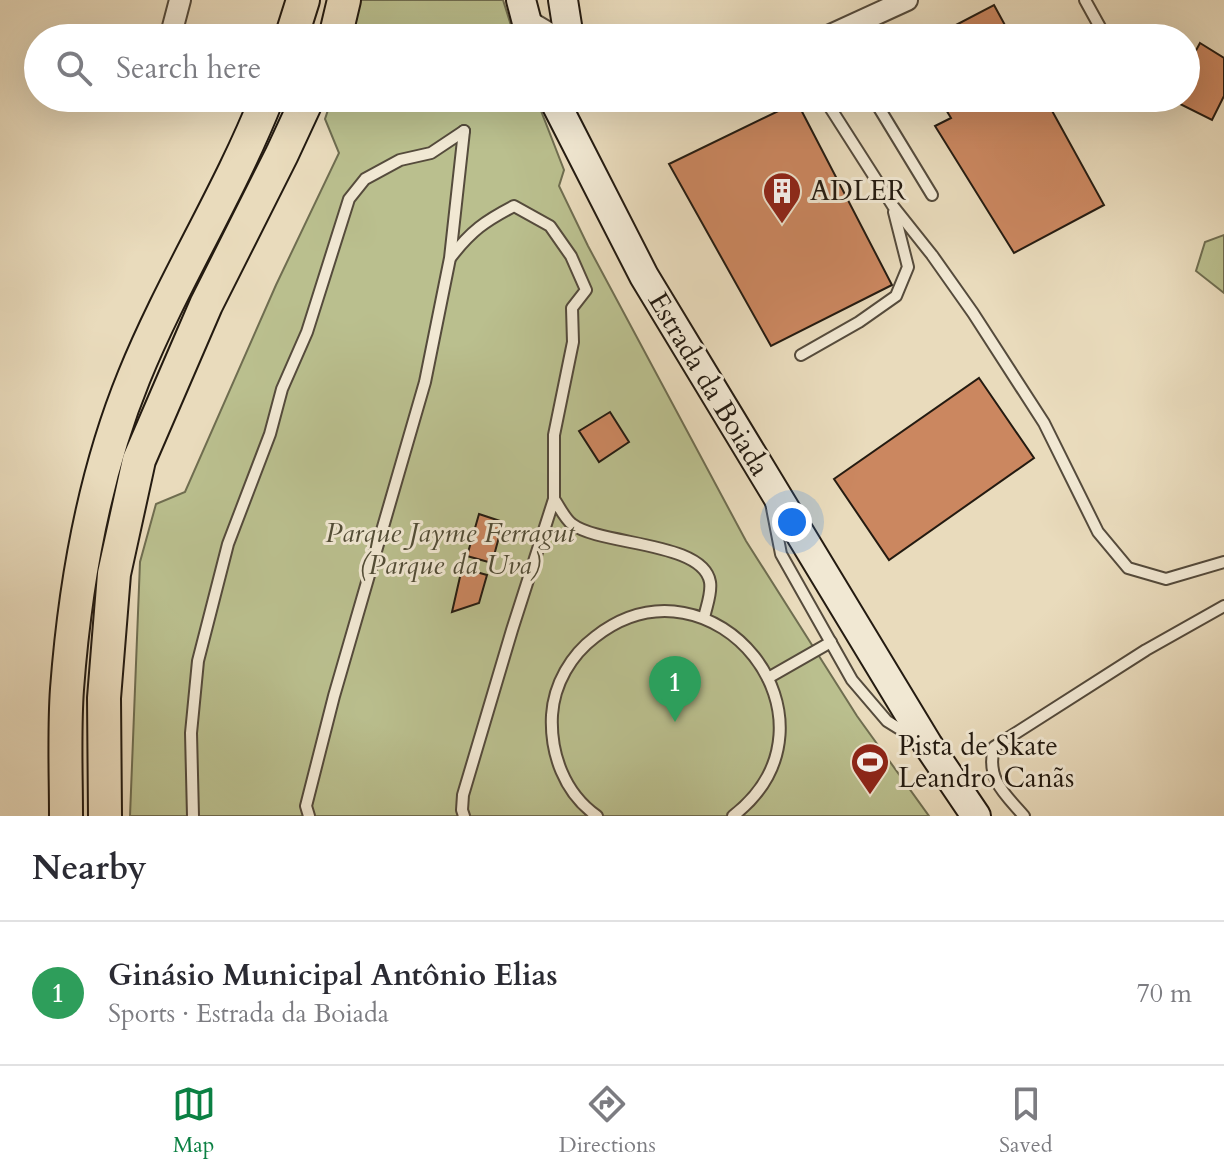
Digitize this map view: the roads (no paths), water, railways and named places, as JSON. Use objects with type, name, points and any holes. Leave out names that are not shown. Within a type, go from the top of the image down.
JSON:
[{"type":"main road","points":[[295,24],[303,0]]},
{"type":"main road","points":[[338,24],[344,0]]},
{"type":"main road","points":[[563,0],[567,24]]},
{"type":"main road","points":[[66,816],[67,691],[80,567],[107,454],[134,377],[247,148],[261,112]]},
{"type":"main road","points":[[105,816],[104,698],[114,574],[139,460],[206,305],[302,112]]},
{"type":"main road","name":"Estrada da Boiada","points":[[561,112],[644,276],[928,745],[976,816]]},
{"type":"main road","points":[[577,112],[581,150]]},
{"type":"street","points":[[174,24],[180,0]]},
{"type":"street","points":[[858,24],[907,0]]},
{"type":"lane","points":[[1085,0],[1098,24]]},
{"type":"lane","points":[[833,112],[893,206],[981,325],[1044,423],[1098,532],[1128,568],[1166,579],[1224,562]]},
{"type":"lane","points":[[882,112],[932,195]]},
{"type":"lane","points":[[193,816],[191,733],[198,661],[228,544],[265,449],[282,389],[307,332],[349,199],[365,179],[400,160],[431,153],[464,131],[450,258],[425,382],[334,696],[306,806],[309,816]]},
{"type":"lane","points":[[450,258],[469,233],[514,206],[550,226],[579,271],[586,290],[572,308],[573,342],[554,435],[554,499],[463,795],[464,816]]},
{"type":"lane","points":[[801,355],[859,322],[896,296],[908,267],[893,206]]},
{"type":"lane","points":[[768,482],[781,554],[852,680],[887,721],[928,745]]},
{"type":"lane","points":[[554,499],[572,524],[615,539],[682,555],[701,568],[710,578],[711,590],[704,618]]},
{"type":"lane","points":[[1024,816],[996,782],[990,763],[994,747],[1146,650],[1224,606]]},
{"type":"lane","points":[[597,816],[575,795],[562,775],[554,752],[551,729],[553,705],[565,672],[586,643],[628,618],[653,612],[704,618],[726,630],[746,645],[768,678],[779,713],[773,763],[761,786],[733,816]]},
{"type":"lane","points":[[768,678],[831,642]]},
{"type":"place","name":"ADLER","points":[[782,225]]},
{"type":"place","name":"Ginásio Municipal Antônio Elias","points":[[675,722]]},
{"type":"place","name":"Pista de Skate Leandro Canãs","points":[[870,796]]},
{"type":"park label","name":"Parque Jayme Ferragut (Parque da Uva)","points":[[450,549]]}]
